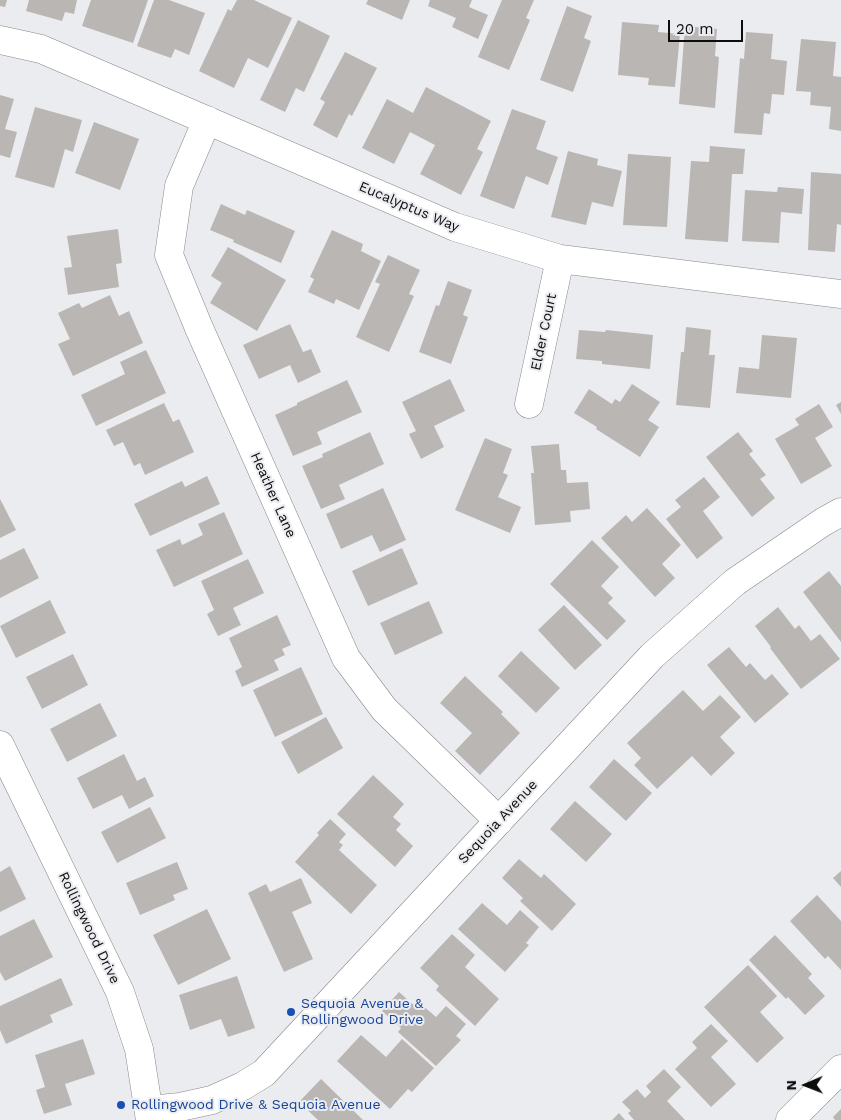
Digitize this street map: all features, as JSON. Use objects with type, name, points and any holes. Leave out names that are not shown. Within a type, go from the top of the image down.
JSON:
[{"type":"street","name":"Eucalyptus Way","points":[[0,40],[41,50],[455,227],[560,260],[841,294]]},
{"type":"street","name":"Heather Lane","points":[[207,120],[179,186],[169,255],[199,328],[346,658],[384,709],[499,821]]},
{"type":"street","name":"Elder Court","points":[[529,404],[560,260]]},
{"type":"street","name":"Sequoia Avenue","points":[[150,1115],[212,1100],[243,1086],[264,1073],[652,656],[735,582],[823,522],[841,512]]},
{"type":"street","name":"Rollingwood Drive","points":[[0,745],[120,992],[139,1049],[150,1115]]},
{"type":"street","points":[[790,1120],[841,1068]]},
{"type":"building","points":[[0,0],[7,0],[5,7],[0,6]]},
{"type":"building","points":[[29,0],[77,0],[74,14],[65,12],[62,21],[26,11]]},
{"type":"building","points":[[91,0],[148,0],[133,43],[82,26]]},
{"type":"building","points":[[154,0],[169,0],[205,13],[189,55],[175,49],[171,58],[137,46]]},
{"type":"building","points":[[237,0],[254,0],[292,18],[268,68],[248,58],[234,88],[199,71],[228,9],[231,11]]},
{"type":"building","points":[[368,0],[410,0],[402,20],[366,4]]},
{"type":"building","points":[[430,0],[472,0],[469,7],[488,15],[478,39],[452,27],[456,18],[428,6]]},
{"type":"building","points":[[502,0],[534,0],[526,18],[530,20],[509,70],[478,57]]},
{"type":"building","points":[[567,6],[592,16],[584,38],[591,41],[573,92],[540,80]]},
{"type":"building","points":[[298,20],[330,36],[304,92],[296,88],[285,112],[260,100]]},
{"type":"building","points":[[622,22],[659,25],[658,32],[680,34],[675,87],[648,85],[649,78],[618,75]]},
{"type":"building","points":[[685,26],[717,29],[715,56],[719,57],[715,108],[679,104]]},
{"type":"building","points":[[746,32],[773,34],[771,59],[787,61],[784,95],[772,94],[770,114],[764,113],[762,135],[734,133],[740,58],[744,59]]},
{"type":"building","points":[[801,39],[836,42],[833,76],[841,77],[841,131],[829,129],[831,107],[810,105],[811,92],[796,91]]},
{"type":"building","points":[[345,52],[377,68],[352,116],[349,114],[337,138],[313,125],[325,102],[320,99]]},
{"type":"building","points":[[426,87],[491,121],[477,149],[483,152],[461,195],[420,174],[435,145],[410,132],[394,164],[362,148],[387,99],[413,113]]},
{"type":"building","points":[[0,95],[14,99],[5,129],[17,132],[10,158],[0,155]]},
{"type":"building","points":[[35,107],[82,120],[73,152],[65,149],[54,188],[15,177]]},
{"type":"building","points":[[512,109],[546,121],[536,149],[558,157],[548,185],[526,176],[514,209],[480,196]]},
{"type":"building","points":[[94,122],[139,139],[120,190],[75,173]]},
{"type":"building","points":[[710,146],[745,149],[743,174],[732,174],[728,242],[685,239],[691,161],[709,162]]},
{"type":"building","points":[[568,151],[598,159],[597,165],[622,171],[613,207],[592,202],[586,225],[551,217]]},
{"type":"building","points":[[628,154],[671,157],[667,227],[623,225]]},
{"type":"building","points":[[811,172],[841,174],[841,225],[837,224],[835,252],[808,250]]},
{"type":"building","points":[[778,187],[804,189],[802,214],[781,212],[779,243],[742,241],[745,190],[777,192]]},
{"type":"building","points":[[221,204],[245,215],[247,210],[295,231],[281,263],[210,230]]},
{"type":"building","points":[[118,229],[122,263],[116,264],[119,287],[68,295],[64,268],[72,267],[67,236]]},
{"type":"building","points":[[332,230],[363,244],[361,251],[381,261],[359,310],[336,299],[334,304],[308,292],[314,279],[310,277]]},
{"type":"building","points":[[228,247],[286,280],[257,331],[210,303],[222,283],[211,276]]},
{"type":"building","points":[[388,255],[420,270],[409,294],[414,296],[389,352],[356,337],[380,284],[375,282]]},
{"type":"building","points":[[448,281],[472,290],[463,315],[468,317],[451,364],[419,352],[436,305],[439,306]]},
{"type":"building","points":[[110,295],[119,316],[129,311],[143,343],[73,376],[58,344],[70,339],[58,313],[79,303],[82,308]]},
{"type":"building","points":[[290,324],[303,352],[311,349],[321,372],[298,383],[290,365],[259,379],[243,345]]},
{"type":"building","points":[[686,327],[711,330],[709,355],[715,355],[710,408],[676,405],[681,352],[684,352]]},
{"type":"building","points":[[579,330],[605,332],[606,330],[653,335],[650,369],[576,359]]},
{"type":"building","points":[[762,335],[797,338],[791,398],[736,393],[739,367],[759,369]]},
{"type":"building","points":[[146,350],[166,393],[96,426],[81,395],[125,374],[120,362]]},
{"type":"building","points":[[450,379],[465,411],[434,426],[444,447],[421,459],[409,434],[416,431],[402,402]]},
{"type":"building","points":[[347,380],[362,412],[317,432],[322,444],[293,456],[275,415]]},
{"type":"building","points":[[632,384],[660,402],[648,420],[659,427],[640,457],[574,413],[589,389],[612,404],[615,399],[620,402]]},
{"type":"building","points":[[841,402],[841,414],[836,405]]},
{"type":"building","points":[[164,403],[173,422],[179,419],[194,452],[145,475],[140,463],[134,466],[123,442],[114,446],[106,430]]},
{"type":"building","points":[[819,404],[833,427],[815,438],[832,466],[801,484],[775,439],[799,425],[795,419]]},
{"type":"building","points":[[370,432],[384,464],[339,485],[345,499],[321,509],[302,466],[323,457],[322,454]]},
{"type":"building","points":[[738,432],[753,451],[749,454],[766,475],[760,479],[775,498],[752,517],[706,457]]},
{"type":"building","points":[[485,438],[512,449],[503,473],[508,475],[498,497],[521,507],[510,533],[455,510]]},
{"type":"building","points":[[559,444],[561,470],[566,470],[567,483],[588,482],[590,509],[570,511],[571,522],[535,525],[531,473],[534,473],[531,446]]},
{"type":"building","points":[[207,476],[220,504],[150,536],[134,504],[182,481],[185,487]]},
{"type":"building","points":[[704,477],[720,497],[703,511],[723,538],[697,559],[666,519],[681,507],[675,500]]},
{"type":"building","points":[[383,488],[406,540],[380,552],[372,535],[341,549],[326,514]]},
{"type":"building","points":[[0,499],[16,530],[0,538]]},
{"type":"building","points":[[647,508],[681,545],[662,564],[675,578],[655,597],[601,538],[626,515],[632,522]]},
{"type":"building","points":[[224,512],[243,554],[174,587],[156,550],[180,539],[182,545],[203,535],[198,524]]},
{"type":"building","points":[[592,540],[619,567],[601,586],[613,598],[608,603],[626,621],[607,640],[550,584]]},
{"type":"building","points":[[24,548],[39,578],[0,598],[0,560]]},
{"type":"building","points":[[402,548],[418,584],[368,606],[352,571]]},
{"type":"building","points":[[248,559],[264,593],[233,608],[241,625],[218,636],[207,614],[214,610],[201,581]]},
{"type":"building","points":[[829,571],[841,586],[841,642],[803,592]]},
{"type":"building","points":[[50,600],[66,633],[16,658],[0,626]]},
{"type":"building","points":[[429,601],[443,633],[395,655],[380,623]]},
{"type":"building","points":[[564,605],[602,645],[575,670],[538,630]]},
{"type":"building","points":[[778,607],[795,629],[799,625],[811,641],[820,634],[840,659],[801,689],[755,626]]},
{"type":"building","points":[[277,615],[291,645],[282,649],[285,655],[274,660],[279,670],[242,687],[235,671],[242,667],[229,638]]},
{"type":"building","points":[[729,647],[746,667],[750,663],[765,680],[772,674],[789,694],[755,723],[707,665]]},
{"type":"building","points":[[521,651],[560,688],[536,713],[498,676]]},
{"type":"building","points":[[73,654],[88,685],[42,709],[26,677]]},
{"type":"building","points":[[301,667],[323,714],[275,737],[253,690]]},
{"type":"building","points":[[465,676],[503,712],[501,714],[520,733],[480,775],[455,751],[472,733],[440,703]]},
{"type":"building","points":[[683,690],[703,711],[720,695],[741,717],[720,737],[735,753],[711,776],[692,756],[657,789],[634,765],[641,758],[627,743]]},
{"type":"building","points":[[100,703],[117,736],[67,762],[50,729]]},
{"type":"building","points":[[326,717],[343,748],[298,774],[281,742]]},
{"type":"building","points":[[124,754],[137,781],[145,777],[154,796],[129,809],[122,795],[93,809],[77,778]]},
{"type":"building","points":[[614,759],[652,793],[626,821],[589,787]]},
{"type":"building","points":[[373,775],[404,804],[393,817],[401,824],[396,830],[413,846],[395,867],[337,814]]},
{"type":"building","points":[[575,801],[612,834],[586,862],[550,829]]},
{"type":"building","points":[[150,807],[166,838],[117,863],[101,832]]},
{"type":"building","points":[[330,819],[346,834],[339,842],[343,845],[339,850],[377,885],[351,914],[295,862],[319,835],[317,833]]},
{"type":"building","points":[[519,859],[541,878],[544,874],[576,904],[552,931],[520,901],[523,898],[502,878]]},
{"type":"building","points":[[177,862],[188,889],[173,895],[175,900],[140,915],[126,883]]},
{"type":"building","points":[[10,866],[26,899],[0,912],[0,872]]},
{"type":"building","points":[[841,871],[841,887],[833,878]]},
{"type":"building","points":[[301,878],[312,903],[292,912],[313,959],[284,972],[248,893],[266,884],[270,892]]},
{"type":"building","points":[[817,895],[841,921],[841,970],[828,956],[825,959],[790,921]]},
{"type":"building","points":[[482,903],[507,925],[520,910],[539,927],[526,943],[529,945],[505,972],[458,929]]},
{"type":"building","points":[[207,909],[231,959],[178,985],[153,935]]},
{"type":"building","points":[[34,919],[53,957],[5,981],[0,972],[0,936]]},
{"type":"building","points":[[452,934],[475,955],[465,967],[499,999],[475,1026],[436,990],[439,986],[420,968]]},
{"type":"building","points":[[775,935],[812,974],[808,978],[825,996],[805,1015],[788,997],[786,999],[749,960]]},
{"type":"building","points":[[748,965],[777,996],[760,1012],[784,1038],[757,1063],[704,1007]]},
{"type":"building","points":[[237,976],[255,1028],[228,1037],[221,1019],[190,1030],[179,995]]},
{"type":"building","points":[[61,978],[73,1005],[50,1015],[53,1022],[6,1044],[0,1030],[0,1006]]},
{"type":"building","points":[[399,992],[418,1009],[422,1005],[436,1017],[446,1006],[466,1024],[456,1036],[461,1040],[436,1066],[398,1032],[401,1028],[382,1011]]},
{"type":"building","points":[[711,1024],[728,1041],[711,1057],[736,1084],[711,1107],[675,1069],[697,1048],[692,1042]]},
{"type":"building","points":[[361,1035],[386,1057],[402,1039],[434,1068],[412,1092],[408,1089],[390,1109],[337,1061]]},
{"type":"building","points":[[83,1039],[95,1074],[65,1084],[72,1105],[44,1114],[36,1090],[45,1087],[35,1055]]},
{"type":"building","points":[[664,1069],[681,1087],[667,1101],[685,1120],[634,1120],[628,1113],[631,1111],[622,1102],[637,1089],[645,1098],[651,1092],[646,1086]]},
{"type":"building","points":[[321,1079],[363,1120],[318,1120],[299,1102]]},
{"type":"building","points":[[841,1109],[841,1120],[835,1120],[833,1117]]},
{"type":"building","points":[[619,1113],[625,1120],[612,1120]]},
{"type":"place","name":"Sequoia Avenue & Rollingwood Drive","points":[[291,1012]]},
{"type":"place","name":"Rollingwood Drive & Sequoia Avenue","points":[[121,1105]]}]
